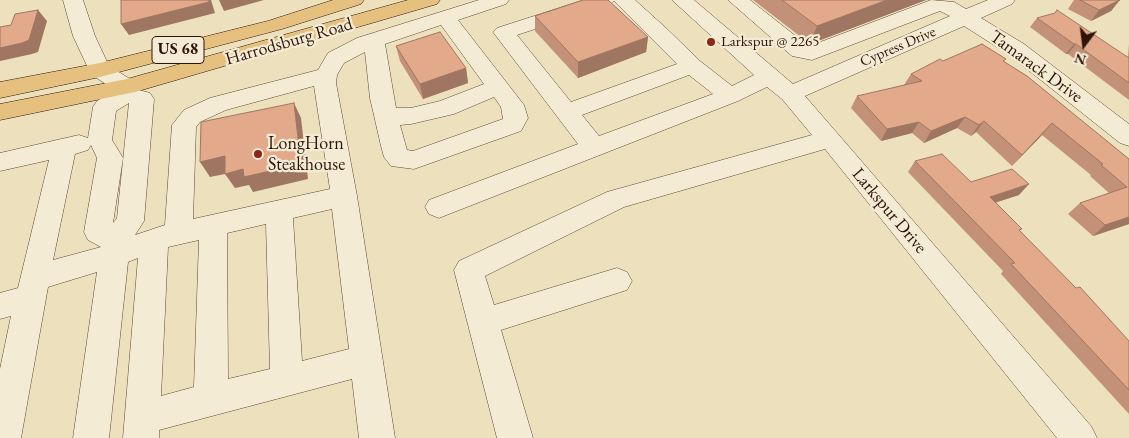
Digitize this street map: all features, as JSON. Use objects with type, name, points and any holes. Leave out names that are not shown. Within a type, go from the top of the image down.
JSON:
[{"type":"main road","name":"Harrodsburg Road","points":[[0,90],[100,70],[275,24],[354,0]]},
{"type":"main road","name":"Harrodsburg Road","points":[[0,112],[127,90],[430,0]]},
{"type":"street","points":[[73,0],[84,36],[100,70],[142,99],[130,221],[115,248],[84,436]]},
{"type":"street","points":[[504,32],[604,0]]},
{"type":"street","points":[[622,0],[659,32],[692,66],[730,96]]},
{"type":"street","name":"Larkspur Drive","points":[[682,0],[790,94],[830,139],[1079,438]]},
{"type":"street","name":"Tamarack Drive","points":[[738,0],[800,51],[812,53],[939,4],[947,6],[1016,49],[1129,137]]},
{"type":"street","name":"Cypress Drive","points":[[790,94],[1005,0]]},
{"type":"street","points":[[372,437],[366,360],[344,196],[325,84],[326,75],[336,58],[369,41],[489,3],[504,32],[594,148]]},
{"type":"street","points":[[369,41],[397,157],[408,161],[414,160],[512,126],[515,122],[516,114],[512,105],[445,17]]},
{"type":"street","points":[[566,112],[692,66]]},
{"type":"street","points":[[326,75],[218,104],[192,116],[184,125],[166,236],[142,428],[211,400],[366,360]]},
{"type":"street","points":[[439,207],[730,96],[770,76]]},
{"type":"street","points":[[387,117],[411,116],[446,108],[498,87]]},
{"type":"street","points":[[115,248],[98,232],[110,158],[100,140],[105,107],[127,90]]},
{"type":"street","points":[[515,438],[468,270],[616,199],[830,139]]},
{"type":"street","points":[[0,162],[100,140]]},
{"type":"street","points":[[3,438],[22,294],[64,148]]},
{"type":"street","points":[[22,294],[115,248],[344,196]]},
{"type":"street","points":[[279,210],[287,380]]},
{"type":"street","points":[[211,400],[214,225]]},
{"type":"street","points":[[483,322],[617,281]]},
{"type":"building","points":[[121,0],[209,0],[209,2],[121,24]]},
{"type":"building","points":[[583,0],[608,0],[648,37],[578,62],[535,16]]},
{"type":"building","points":[[782,0],[887,0],[817,26]]},
{"type":"building","points":[[1080,0],[1120,0],[1099,10]]},
{"type":"building","points":[[38,10],[29,40],[0,48],[0,27],[11,25],[15,14]]},
{"type":"building","points":[[1057,10],[1129,58],[1129,83],[1037,18],[1055,13]]},
{"type":"building","points":[[440,32],[466,68],[420,84],[396,46]]},
{"type":"building","points":[[982,44],[1006,59],[1003,61],[1027,76],[1129,159],[1129,217],[1105,225],[1080,203],[1127,187],[1101,165],[1103,164],[1052,123],[1022,155],[984,121],[979,125],[965,117],[931,131],[919,122],[887,129],[857,96],[922,81],[911,74],[940,59],[943,61]]},
{"type":"building","name":"LongHorn Steakhouse","points":[[294,103],[301,164],[244,177],[243,169],[225,174],[225,156],[200,162],[201,122]]},
{"type":"building","points":[[942,154],[971,182],[1012,169],[1029,184],[990,197],[1022,229],[1019,230],[1076,288],[1080,287],[1129,341],[1129,390],[1011,264],[1015,263],[915,161]]},
{"type":"place","name":"Larkspur @ 2265","points":[[711,42]]},
{"type":"place","name":"LongHorn Steakhouse","points":[[258,154]]}]
